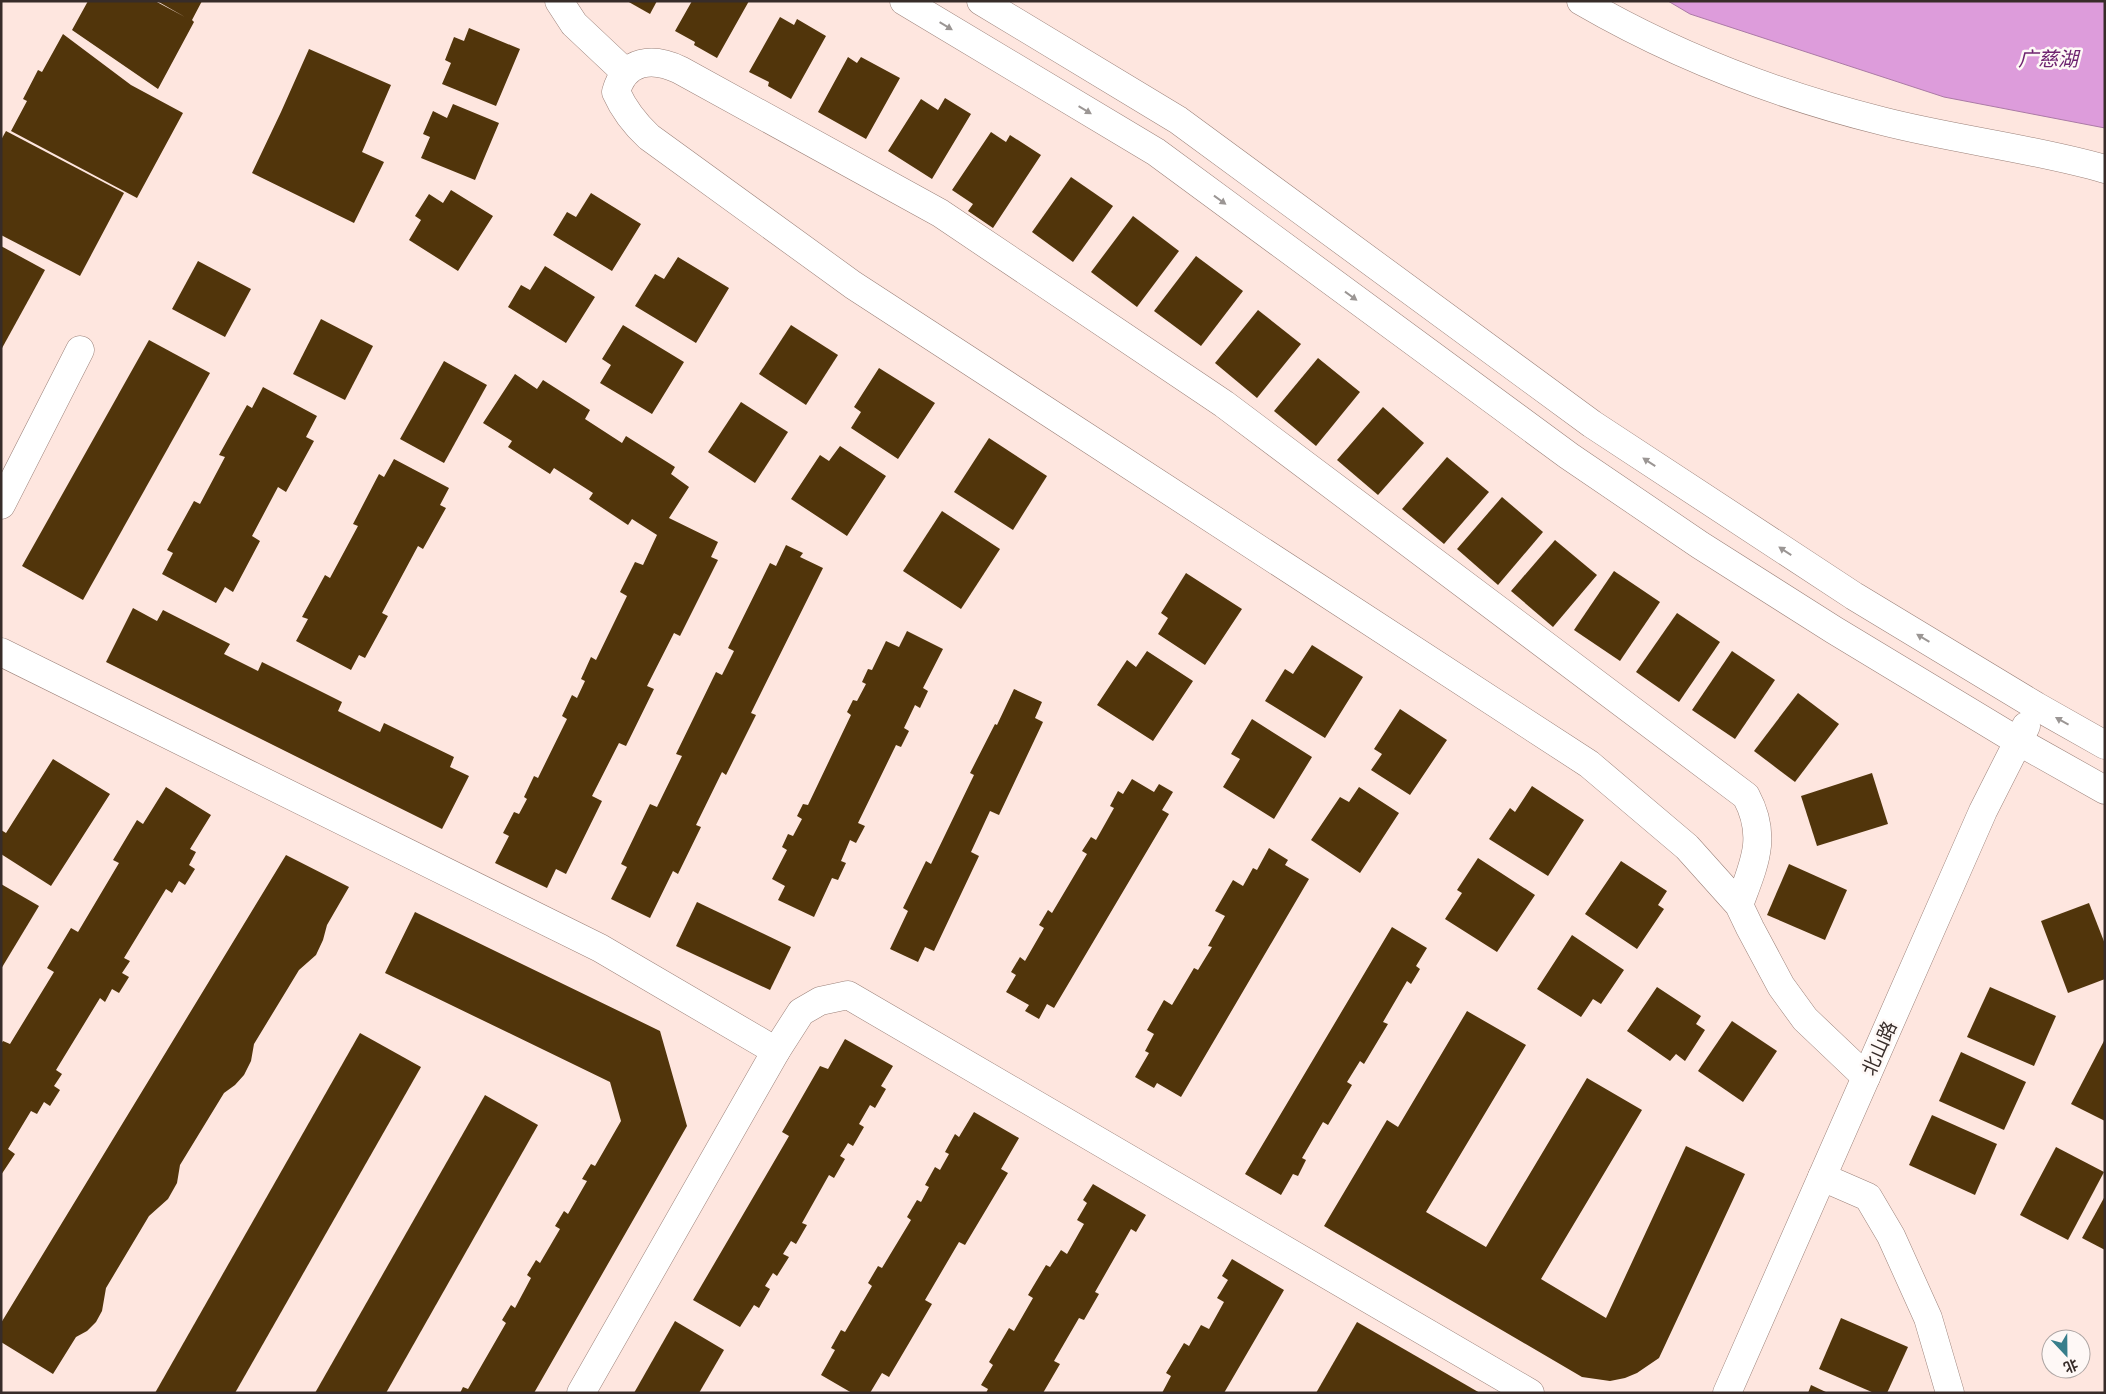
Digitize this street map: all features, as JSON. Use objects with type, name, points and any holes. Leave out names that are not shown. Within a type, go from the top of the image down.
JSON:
[{"type":"street","points":[[559,1],[574,24],[625,72]]},
{"type":"street","points":[[904,1],[1156,152],[1569,456],[1700,545],[1817,619],[2018,741],[2105,790]]},
{"type":"street","points":[[981,1],[1178,120],[1592,424],[1854,596],[2036,706],[2105,745]]},
{"type":"street","points":[[1580,1],[1608,17],[1679,51],[1752,81],[1817,103],[1883,122],[2105,169]]},
{"type":"street","points":[[1740,905],[1756,860],[1758,844],[1758,828],[1754,811],[1746,796],[1232,410],[940,212],[666,63],[651,62],[632,67],[625,72],[616,92],[625,112],[649,137],[853,285],[1589,764],[1687,847],[1740,905],[1781,986],[1806,1019],[1866,1077]]},
{"type":"street","points":[[1,505],[80,350]]},
{"type":"street","points":[[1,652],[600,948],[776,1051]]},
{"type":"street","name":"北山路","points":[[1727,1393],[1983,811],[2036,706]]},
{"type":"street","points":[[580,1393],[776,1051],[801,1012],[820,1001],[848,995],[1530,1393]]},
{"type":"street","points":[[1822,1178],[1868,1198],[1891,1236],[1928,1318],[1950,1393]]},
{"type":"water","name":"广慈湖","points":[[1668,1],[2105,1],[2105,128],[1944,97],[1690,14]]},
{"type":"building","points":[[88,1],[155,1],[185,17],[157,1],[202,1],[192,20],[194,22],[158,89],[72,30]]},
{"type":"building","points":[[627,1],[657,1],[650,14]]},
{"type":"building","points":[[692,1],[749,1],[717,58],[694,45],[695,42],[675,31]]},
{"type":"building","points":[[780,17],[794,25],[797,19],[826,36],[791,99],[768,86],[769,82],[749,72]]},
{"type":"building","points":[[469,28],[520,49],[496,106],[442,84],[451,63],[445,60],[454,37],[464,41]]},
{"type":"building","points":[[63,34],[131,85],[183,113],[137,198],[11,131],[27,101],[23,99],[38,70],[42,72]]},
{"type":"building","points":[[309,49],[391,85],[362,152],[384,162],[354,223],[252,173]]},
{"type":"building","points":[[848,57],[857,63],[861,57],[900,78],[866,139],[818,112]]},
{"type":"building","points":[[945,98],[971,114],[932,179],[888,151],[921,99],[938,110]]},
{"type":"building","points":[[453,104],[499,123],[475,180],[421,158],[430,137],[423,134],[433,111],[447,118]]},
{"type":"building","points":[[6,131],[124,193],[80,276],[1,235],[1,140]]},
{"type":"building","points":[[991,132],[1006,142],[1010,135],[1041,155],[993,228],[968,211],[973,204],[952,190]]},
{"type":"building","points":[[1071,177],[1113,206],[1073,262],[1032,232]]},
{"type":"building","points":[[451,190],[493,216],[458,271],[409,240],[421,220],[415,216],[429,194],[443,203]]},
{"type":"building","points":[[591,193],[641,224],[612,271],[553,235],[567,212],[576,217]]},
{"type":"building","points":[[1133,216],[1179,251],[1137,307],[1091,272]]},
{"type":"building","points":[[1,246],[45,270],[1,350]]},
{"type":"building","points":[[1196,256],[1243,291],[1201,346],[1154,311]]},
{"type":"building","points":[[678,257],[729,288],[696,343],[635,306],[655,274],[664,279]]},
{"type":"building","points":[[198,261],[251,289],[225,337],[172,309]]},
{"type":"building","points":[[545,266],[595,297],[566,343],[508,307],[521,285],[530,290]]},
{"type":"building","points":[[1258,310],[1301,344],[1257,398],[1215,363]]},
{"type":"building","points":[[321,319],[373,346],[345,400],[293,374]]},
{"type":"building","points":[[623,325],[684,362],[652,414],[600,383],[611,365],[602,359]]},
{"type":"building","points":[[791,325],[838,355],[806,405],[759,374]]},
{"type":"building","points":[[149,340],[210,373],[83,600],[22,566]]},
{"type":"building","points":[[1318,358],[1360,392],[1316,446],[1274,411]]},
{"type":"building","points":[[444,361],[487,385],[444,463],[400,439]]},
{"type":"building","points":[[879,368],[935,403],[898,459],[851,428],[861,412],[854,407]]},
{"type":"building","points":[[515,374],[537,389],[543,380],[590,410],[585,419],[622,443],[626,436],[675,467],[671,474],[689,487],[669,518],[718,542],[711,557],[718,560],[680,636],[674,633],[647,686],[654,689],[626,746],[619,743],[592,796],[602,801],[566,874],[556,869],[547,888],[495,863],[509,836],[503,833],[514,812],[519,814],[527,799],[524,797],[534,776],[538,778],[567,719],[562,716],[572,695],[577,698],[585,681],[581,679],[591,657],[596,660],[627,596],[620,592],[635,562],[643,565],[657,535],[632,519],[628,525],[589,499],[593,493],[554,468],[550,474],[508,447],[512,441],[483,423]]},
{"type":"building","points":[[263,387],[317,416],[306,437],[314,441],[286,492],[278,487],[252,536],[260,541],[233,592],[225,587],[216,603],[162,574],[173,553],[167,550],[194,501],[200,504],[225,457],[219,455],[247,405],[252,408]]},
{"type":"building","points":[[741,402],[788,432],[755,483],[708,452]]},
{"type":"building","points":[[1383,407],[1424,443],[1378,495],[1337,460]]},
{"type":"building","points":[[989,438],[1047,476],[1013,530],[954,492]]},
{"type":"building","points":[[840,446],[886,476],[847,536],[791,499],[820,455],[829,461]]},
{"type":"building","points":[[1447,457],[1489,492],[1444,544],[1402,509]]},
{"type":"building","points":[[394,459],[449,488],[440,505],[446,508],[423,549],[418,546],[382,613],[388,616],[365,658],[359,655],[351,670],[296,641],[308,619],[302,617],[325,575],[330,578],[358,526],[353,524],[379,474],[384,477]]},
{"type":"building","points":[[1502,497],[1543,532],[1498,585],[1457,549]]},
{"type":"building","points":[[942,511],[1000,549],[961,609],[903,571]]},
{"type":"building","points":[[1555,540],[1597,575],[1553,627],[1511,591]]},
{"type":"building","points":[[786,545],[803,553],[800,557],[823,568],[751,713],[756,715],[726,775],[722,772],[696,825],[701,827],[678,874],[673,871],[650,918],[611,899],[627,867],[621,864],[650,804],[657,807],[682,756],[676,754],[716,672],[722,675],[734,651],[728,648],[770,563],[776,566]]},
{"type":"building","points":[[1614,571],[1660,602],[1620,661],[1574,630]]},
{"type":"building","points":[[1186,573],[1242,609],[1205,665],[1158,634],[1168,618],[1161,613]]},
{"type":"building","points":[[133,608],[157,621],[163,610],[230,644],[224,654],[258,671],[262,662],[342,702],[338,711],[380,732],[384,723],[454,757],[450,767],[469,776],[442,829],[106,662]]},
{"type":"building","points":[[1677,613],[1720,642],[1679,702],[1636,672]]},
{"type":"building","points":[[907,631],[943,649],[923,688],[928,691],[920,708],[915,705],[904,728],[909,731],[901,747],[896,745],[858,823],[865,826],[856,843],[850,840],[841,861],[846,863],[838,880],[832,878],[814,917],[778,900],[785,886],[772,879],[787,850],[782,847],[788,834],[793,836],[802,819],[797,816],[803,804],[808,805],[851,715],[847,712],[853,700],[857,701],[866,684],[862,682],[868,669],[872,670],[886,641],[899,647]]},
{"type":"building","points":[[1312,645],[1363,677],[1325,738],[1265,701],[1285,669],[1293,674]]},
{"type":"building","points":[[1147,651],[1193,681],[1153,741],[1097,705],[1127,660],[1136,667]]},
{"type":"building","points":[[1732,651],[1775,680],[1735,739],[1692,710]]},
{"type":"building","points":[[1014,689],[1042,702],[1035,718],[1043,722],[999,815],[990,811],[971,852],[979,856],[934,951],[925,947],[918,962],[890,949],[908,911],[903,908],[926,861],[931,864],[974,775],[970,773],[995,724],[997,725]]},
{"type":"building","points":[[1798,693],[1839,724],[1795,782],[1754,751]]},
{"type":"building","points":[[1400,709],[1447,740],[1410,795],[1371,770],[1382,754],[1374,749]]},
{"type":"building","points":[[1252,719],[1312,757],[1274,819],[1223,787],[1240,759],[1231,754]]},
{"type":"building","points":[[53,759],[110,794],[51,886],[1,854],[1,830],[6,833]]},
{"type":"building","points":[[1872,773],[1888,824],[1817,846],[1801,796]]},
{"type":"building","points":[[1132,779],[1154,792],[1159,784],[1173,792],[1162,810],[1169,814],[1054,1008],[1047,1004],[1039,1019],[1025,1011],[1029,1005],[1006,992],[1016,975],[1011,972],[1020,957],[1025,961],[1044,928],[1039,925],[1048,910],[1052,913],[1087,854],[1082,851],[1091,837],[1096,840],[1114,808],[1110,806],[1118,791],[1123,794]]},
{"type":"building","points":[[1532,786],[1584,820],[1548,876],[1489,839],[1510,808],[1515,812]]},
{"type":"building","points":[[166,787],[211,815],[190,849],[196,852],[189,865],[195,869],[185,885],[179,881],[172,893],[166,889],[124,958],[130,961],[122,973],[129,977],[119,993],[112,989],[105,1002],[100,998],[56,1070],[62,1074],[54,1086],[60,1090],[50,1106],[44,1102],[37,1114],[31,1111],[8,1149],[15,1154],[1,1175],[1,1044],[3,1041],[10,1044],[54,972],[47,968],[71,928],[78,932],[119,863],[113,860],[137,820],[143,824]]},
{"type":"building","points":[[1359,787],[1399,813],[1360,873],[1311,840],[1340,797],[1349,802]]},
{"type":"building","points":[[1269,848],[1288,860],[1285,865],[1309,879],[1181,1097],[1157,1083],[1154,1088],[1135,1077],[1149,1053],[1145,1051],[1154,1034],[1147,1030],[1164,1000],[1172,1005],[1194,968],[1198,970],[1212,947],[1208,946],[1225,916],[1215,911],[1233,880],[1243,886],[1253,868],[1257,870]]},
{"type":"building","points":[[286,855],[349,887],[327,925],[316,955],[299,970],[254,1044],[251,1061],[244,1075],[224,1093],[180,1165],[177,1183],[168,1199],[149,1216],[106,1288],[102,1311],[96,1322],[87,1331],[76,1337],[53,1374],[1,1342],[1,1323]]},
{"type":"building","points":[[1478,858],[1535,895],[1497,952],[1445,919],[1462,893],[1457,890]]},
{"type":"building","points":[[1621,861],[1667,891],[1658,905],[1664,909],[1637,949],[1585,914]]},
{"type":"building","points":[[1789,864],[1847,890],[1825,940],[1767,915]]},
{"type":"building","points":[[1,884],[39,906],[1,969]]},
{"type":"building","points":[[697,902],[791,947],[770,990],[676,946]]},
{"type":"building","points":[[2089,903],[2105,944],[2105,979],[2068,993],[2041,921]]},
{"type":"building","points":[[415,912],[660,1031],[687,1126],[534,1393],[460,1393],[463,1387],[468,1389],[506,1323],[502,1320],[511,1305],[515,1308],[531,1278],[527,1275],[536,1260],[540,1263],[560,1229],[555,1226],[564,1211],[568,1214],[587,1181],[582,1179],[591,1164],[595,1166],[621,1121],[610,1082],[385,973]]},
{"type":"building","points":[[1392,927],[1427,948],[1416,966],[1420,969],[1411,984],[1407,981],[1383,1022],[1388,1024],[1364,1064],[1360,1061],[1347,1082],[1352,1085],[1328,1125],[1323,1122],[1302,1158],[1306,1160],[1298,1176],[1293,1174],[1281,1195],[1245,1174]]},
{"type":"building","points":[[1572,935],[1624,970],[1601,1004],[1593,999],[1581,1017],[1537,989]]},
{"type":"building","points":[[1657,987],[1701,1016],[1696,1024],[1705,1030],[1685,1061],[1676,1054],[1670,1061],[1627,1031]]},
{"type":"building","points":[[1990,987],[2056,1016],[2034,1066],[1967,1037]]},
{"type":"building","points":[[1467,1011],[1526,1045],[1426,1212],[1486,1247],[1587,1078],[1642,1110],[1541,1279],[1606,1318],[1686,1146],[1745,1174],[1659,1358],[1637,1373],[1610,1381],[1582,1377],[1324,1226],[1387,1120],[1398,1127]]},
{"type":"building","points":[[1732,1021],[1777,1051],[1743,1102],[1698,1071]]},
{"type":"building","points":[[360,1033],[421,1067],[235,1393],[155,1393]]},
{"type":"building","points":[[845,1039],[893,1066],[881,1086],[886,1089],[875,1108],[870,1105],[859,1124],[864,1127],[853,1146],[848,1143],[840,1156],[845,1159],[834,1178],[829,1175],[802,1223],[807,1225],[796,1244],[791,1241],[783,1254],[789,1257],[777,1276],[773,1273],[765,1286],[770,1289],[759,1308],[754,1305],[740,1327],[693,1300],[789,1136],[782,1132],[820,1066],[828,1069]]},
{"type":"building","points":[[2105,1039],[2105,1121],[2071,1104]]},
{"type":"building","points":[[1961,1052],[2026,1082],[2004,1130],[1939,1101]]},
{"type":"building","points":[[485,1095],[538,1125],[386,1393],[315,1393]]},
{"type":"building","points":[[974,1112],[1019,1138],[1001,1169],[1008,1173],[965,1245],[959,1242],[925,1300],[932,1304],[889,1377],[882,1373],[870,1393],[852,1393],[821,1375],[835,1350],[831,1348],[841,1330],[845,1332],[872,1286],[868,1283],[878,1266],[882,1268],[911,1220],[907,1217],[917,1200],[921,1202],[929,1187],[925,1185],[935,1167],[940,1170],[949,1154],[945,1152],[955,1134],[959,1137]]},
{"type":"building","points":[[1932,1115],[1997,1144],[1975,1195],[1909,1165]]},
{"type":"building","points":[[2056,1147],[2104,1172],[2068,1240],[2020,1215]]},
{"type":"building","points":[[1093,1184],[1146,1215],[1136,1232],[1131,1229],[1095,1292],[1099,1294],[1084,1320],[1079,1318],[1054,1361],[1060,1364],[1043,1393],[986,1393],[988,1389],[981,1385],[993,1365],[989,1362],[1009,1328],[1014,1331],[1033,1298],[1028,1295],[1046,1265],[1050,1267],[1061,1250],[1067,1254],[1084,1224],[1077,1220],[1087,1203],[1083,1200]]},
{"type":"building","points":[[2105,1196],[2105,1250],[2082,1238]]},
{"type":"building","points":[[1232,1259],[1284,1290],[1224,1393],[1162,1393],[1171,1376],[1166,1373],[1184,1343],[1189,1346],[1201,1325],[1209,1329],[1224,1302],[1217,1298],[1228,1280],[1222,1276]]},
{"type":"building","points":[[1841,1318],[1908,1347],[1887,1393],[1874,1393],[1819,1369]]},
{"type":"building","points":[[675,1321],[724,1350],[699,1393],[634,1393]]},
{"type":"building","points":[[1357,1322],[1409,1352],[1480,1393],[1316,1393]]},
{"type":"building","points":[[1811,1385],[1828,1393],[1808,1393]]}]
